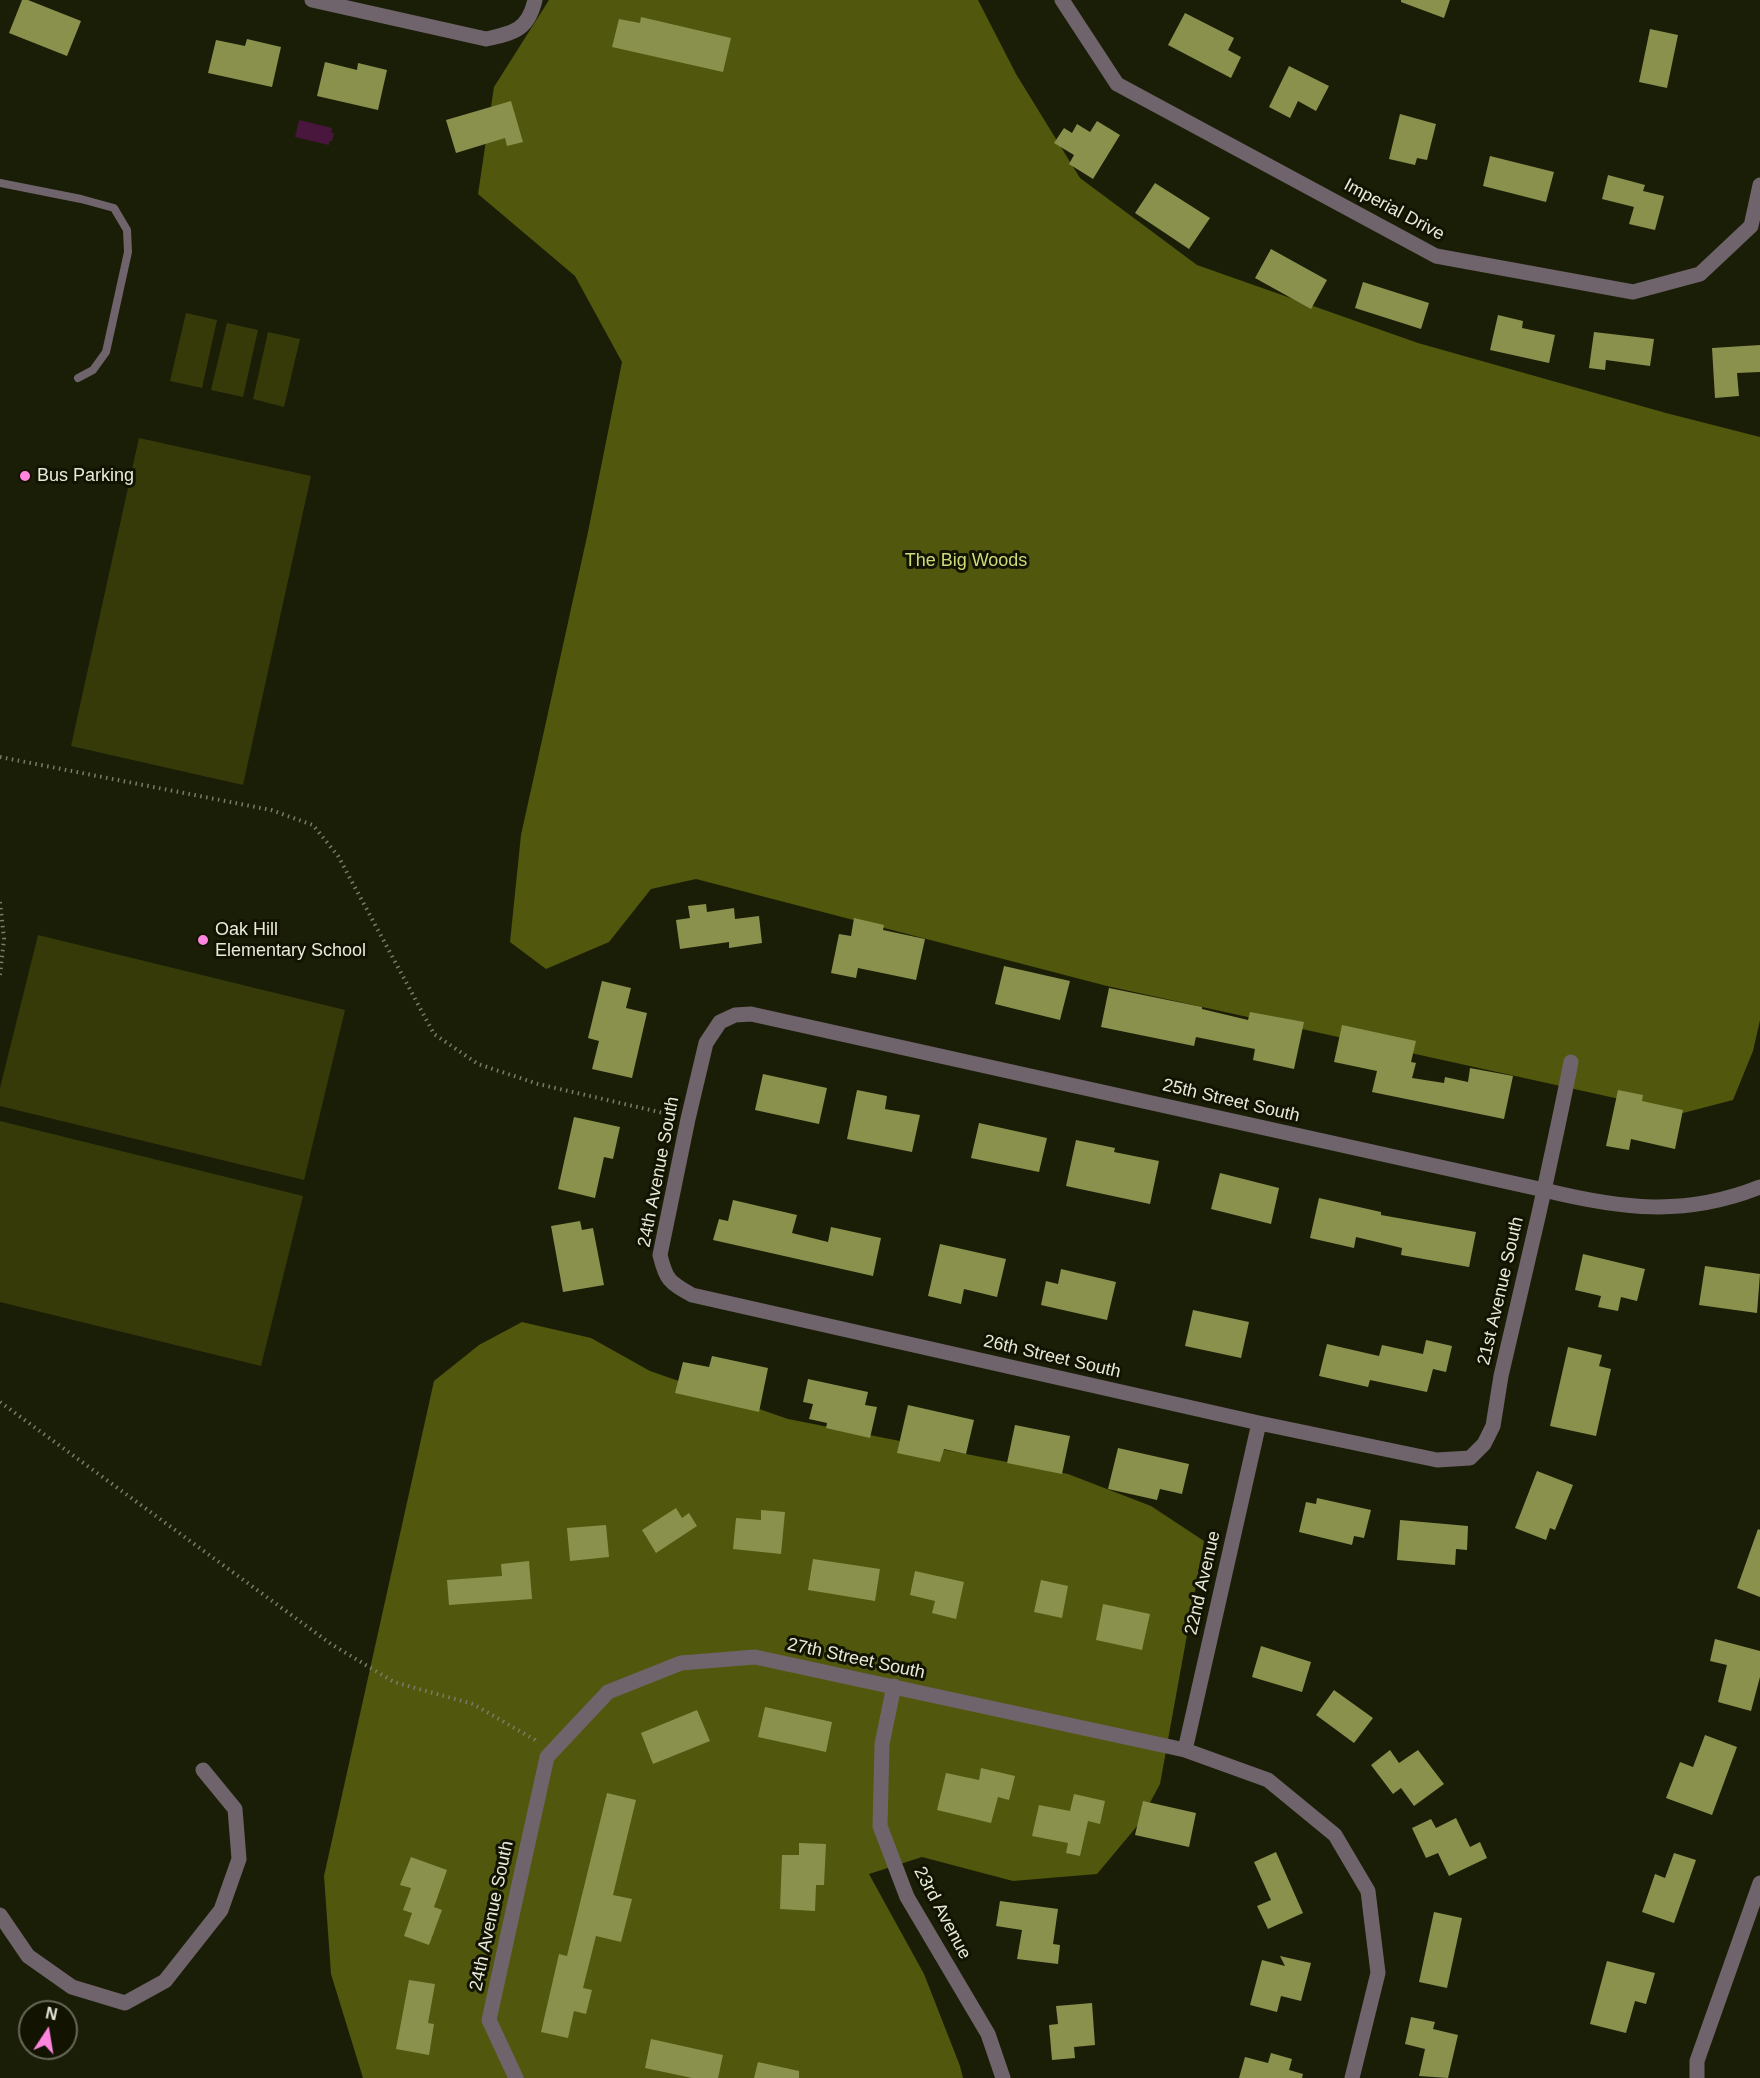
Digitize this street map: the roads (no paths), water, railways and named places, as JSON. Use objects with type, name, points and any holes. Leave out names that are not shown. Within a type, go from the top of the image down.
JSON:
[{"type":"street","points":[[312,0],[486,39],[511,34],[531,18],[535,0]]},
{"type":"street","name":"Imperial Drive","points":[[1062,0],[1117,84],[1436,256],[1633,292],[1700,274],[1751,226],[1760,185]]},
{"type":"street","name":"25th Street South","points":[[706,1043],[720,1022],[735,1016],[751,1014],[1624,1207],[1667,1208],[1705,1203],[1740,1195],[1760,1187]]},
{"type":"street","name":"24th Avenue South","points":[[692,1295],[665,1276],[660,1255],[706,1043]]},
{"type":"street","name":"21st Avenue South","points":[[1404,1454],[1437,1460],[1470,1458],[1484,1444],[1492,1425],[1571,1062]]},
{"type":"street","name":"26th Street South","points":[[692,1295],[1259,1424],[1404,1454]]},
{"type":"street","name":"22nd Avenue","points":[[1185,1750],[1259,1424]]},
{"type":"street","name":"27th Street South","points":[[547,1757],[608,1692],[681,1663],[755,1657],[1185,1750]]},
{"type":"street","name":"23rd Avenue","points":[[894,1686],[882,1744],[880,1826],[906,1897],[988,2034],[1003,2078]]},
{"type":"street","points":[[1185,1750],[1268,1780],[1335,1835],[1368,1891],[1378,1973],[1352,2078]]},
{"type":"street","name":"24th Avenue South","points":[[516,2078],[489,2020],[547,1757]]},
{"type":"street","points":[[0,1915],[28,1956],[72,1988],[125,2003],[165,1981],[221,1910],[239,1859],[235,1809],[203,1770]]},
{"type":"street","points":[[1697,2078],[1697,2061],[1760,1883]]},
{"type":"lane","points":[[0,183],[114,208],[127,230],[128,252],[106,352],[93,370],[78,378]]},
{"type":"place","name":"Bus Parking","points":[[25,476]]},
{"type":"place","name":"Oak Hill Elementary School","points":[[203,940]]},
{"type":"park label","name":"The Big Woods","points":[[966,561]]}]
